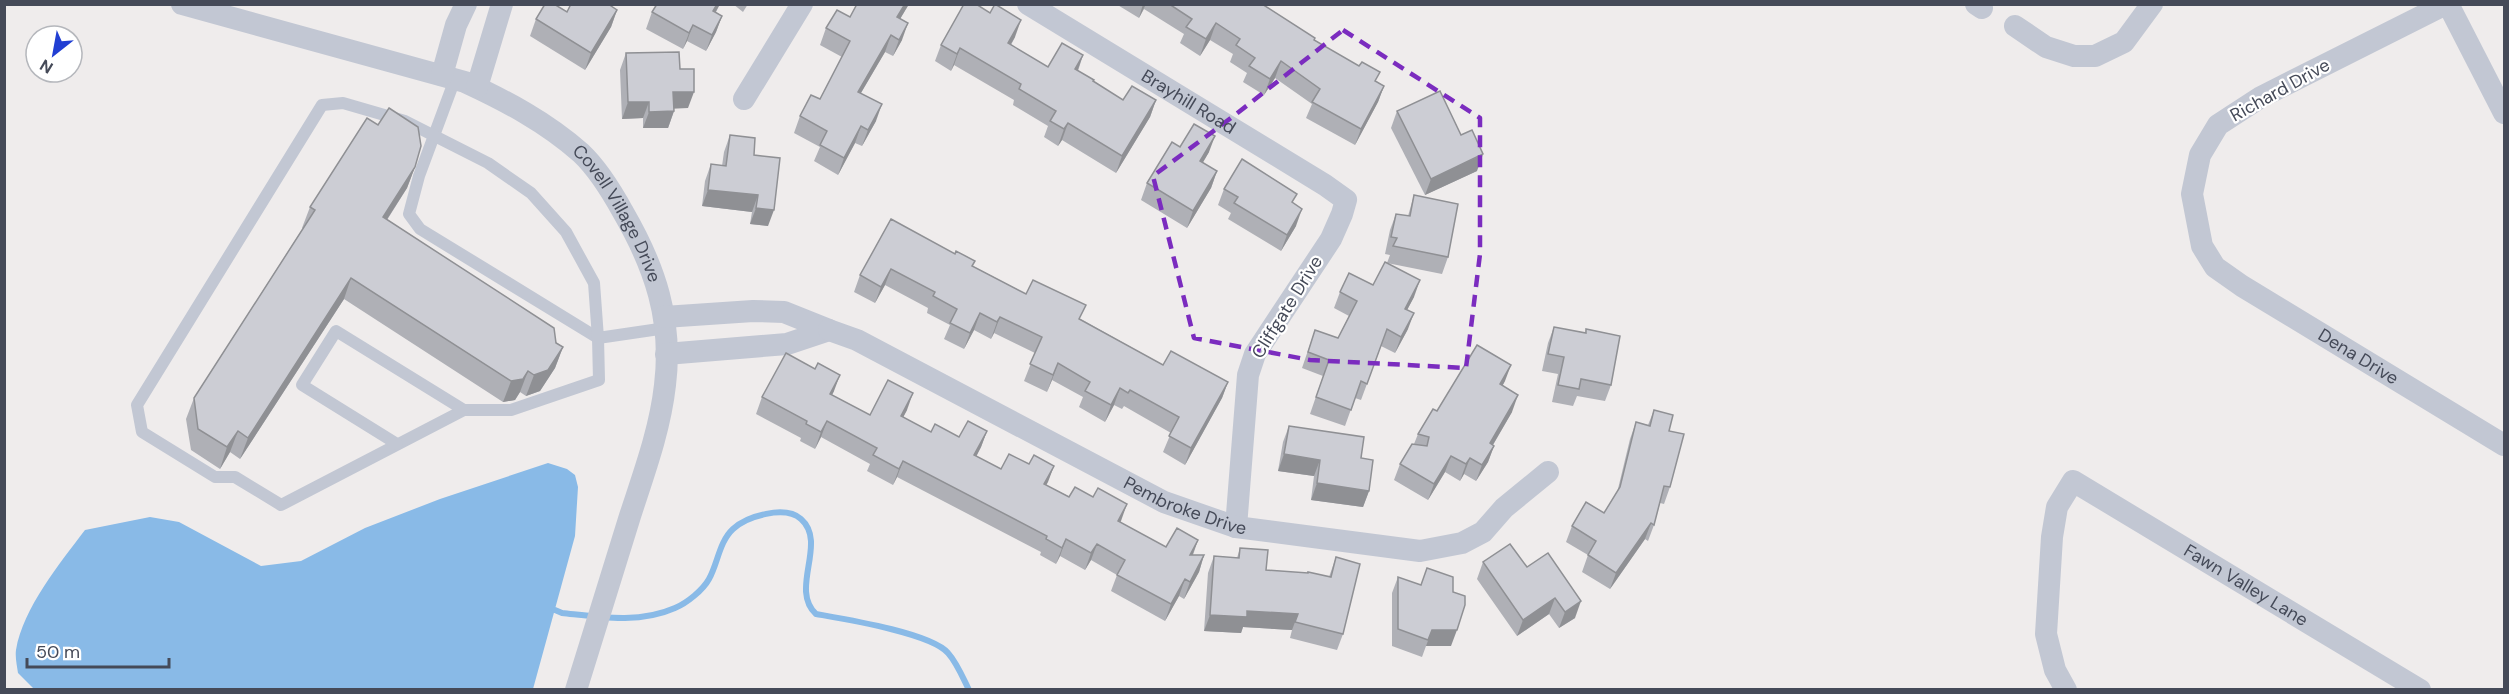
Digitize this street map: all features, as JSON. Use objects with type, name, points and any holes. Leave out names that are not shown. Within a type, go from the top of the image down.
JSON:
[{"type":"street","name":"Covell Village Drive","points":[[182,4],[477,87],[502,98],[534,118],[582,154],[612,193],[641,244],[659,291],[665,322],[665,384],[654,441],[576,690]]},
{"type":"street","points":[[744,99],[802,4]]},
{"type":"street","name":"Brayhill Road","points":[[1028,4],[1346,200]]},
{"type":"street","points":[[2015,26],[2046,47],[2074,56],[2095,56],[2124,42],[2152,4]]},
{"type":"street","points":[[2447,4],[2505,113]]},
{"type":"street","name":"Richard Drive","points":[[2215,267],[2202,246],[2192,194],[2200,155],[2218,125],[2261,97],[2447,4]]},
{"type":"street","points":[[448,77],[464,7],[499,13],[477,87]]},
{"type":"street","name":"Cliffgate Drive","points":[[1236,527],[1248,375],[1255,354],[1331,239],[1346,200]]},
{"type":"street","name":"Dena Drive","points":[[2215,267],[2242,286],[2505,445]]},
{"type":"street","points":[[753,310],[756,346]]},
{"type":"street","name":"Pembroke Drive","points":[[665,322],[753,310],[784,312],[857,340],[1164,502],[1236,527],[1420,551],[1462,543],[1483,532],[1504,508],[1548,472]]},
{"type":"street","points":[[666,354],[787,344],[829,330]]},
{"type":"street","name":"Fawn Valley Lane","points":[[2066,690],[2055,670],[2046,633],[2052,537],[2057,507],[2073,481],[2420,690]]},
{"type":"lane","points":[[448,77],[435,135],[419,176],[409,214],[420,229],[597,338],[665,322]]},
{"type":"lane","points":[[343,103],[405,121],[435,135],[488,163],[531,193],[566,232],[594,283],[599,380],[511,410],[464,410],[281,505],[235,477],[215,477],[142,432],[137,405],[322,105],[343,103]]},
{"type":"lane","points":[[397,444],[302,385],[336,331],[464,410]]},
{"type":"highlighted area","points":[[1343,30],[1480,118],[1480,254],[1466,368],[1310,360],[1194,338],[1153,176]]},
{"type":"water","points":[[548,463],[567,469],[575,475],[578,487],[575,536],[533,689],[35,690],[18,673],[16,650],[26,618],[44,587],[85,530],[150,517],[179,522],[261,566],[301,561],[365,528],[440,499]]},
{"type":"building","points":[[545,4],[554,4],[567,12],[571,4],[608,4],[617,10],[591,53],[536,19]]},
{"type":"building","points":[[657,4],[717,4],[713,11],[722,16],[712,35],[693,25],[689,33],[652,12]]},
{"type":"building","points":[[857,4],[905,4],[897,17],[908,23],[899,40],[891,35],[858,92],[882,104],[868,130],[861,126],[844,158],[820,145],[827,131],[800,116],[811,95],[820,99],[850,41],[826,28],[837,10],[850,17]]},
{"type":"building","points":[[964,4],[976,4],[990,13],[995,4],[1021,20],[1008,43],[1048,67],[1062,43],[1083,55],[1075,69],[1123,100],[1132,86],[1156,100],[1122,156],[1068,123],[1064,129],[1050,121],[1056,111],[1019,89],[1021,84],[960,48],[957,54],[941,45]]},
{"type":"building","points":[[1169,4],[1262,4],[1315,38],[1314,40],[1359,66],[1362,62],[1380,72],[1375,81],[1384,86],[1361,129],[1312,102],[1320,89],[1281,61],[1270,79],[1249,66],[1255,58],[1236,45],[1240,39],[1216,23],[1206,39],[1186,27],[1192,19]]},
{"type":"building","points":[[679,52],[680,69],[694,69],[694,92],[673,92],[674,111],[649,112],[649,102],[628,102],[626,53]]},
{"type":"building","points":[[1440,91],[1461,135],[1472,130],[1483,154],[1431,179],[1397,111]]},
{"type":"building","points":[[389,108],[418,127],[421,146],[415,167],[383,217],[554,328],[556,343],[563,347],[548,370],[534,375],[528,371],[523,379],[511,381],[351,278],[248,438],[238,431],[227,447],[198,429],[194,398],[315,210],[310,207],[367,118],[378,125]]},
{"type":"building","points":[[1194,124],[1215,136],[1200,161],[1217,171],[1193,211],[1147,183],[1172,142],[1180,147]]},
{"type":"building","points":[[730,135],[755,138],[754,155],[780,158],[774,210],[756,208],[758,195],[708,190],[711,164],[726,166]]},
{"type":"building","points":[[1242,159],[1297,194],[1292,202],[1302,209],[1287,235],[1234,203],[1238,197],[1224,189]]},
{"type":"building","points":[[1414,195],[1458,204],[1448,257],[1393,246],[1397,238],[1391,237],[1396,214],[1410,216]]},
{"type":"building","points":[[891,219],[955,254],[956,251],[975,261],[972,266],[1026,294],[1033,280],[1086,305],[1079,319],[1163,365],[1171,351],[1228,382],[1191,448],[1169,436],[1179,417],[1130,390],[1128,393],[1120,388],[1111,405],[1085,391],[1090,382],[1058,363],[1053,375],[1030,364],[1042,337],[1000,317],[997,322],[980,313],[970,333],[950,323],[957,309],[933,296],[935,292],[891,269],[881,287],[860,275]]},
{"type":"building","points":[[1385,262],[1420,280],[1405,309],[1414,313],[1401,337],[1387,329],[1367,384],[1361,381],[1351,410],[1316,397],[1329,360],[1308,352],[1315,330],[1338,338],[1357,301],[1340,292],[1349,273],[1373,285]]},
{"type":"building","points":[[1554,327],[1586,333],[1586,329],[1620,336],[1611,385],[1581,379],[1579,389],[1558,385],[1564,357],[1548,354]]},
{"type":"building","points":[[1477,345],[1511,365],[1500,384],[1518,395],[1490,443],[1494,446],[1482,465],[1470,458],[1466,464],[1451,456],[1434,484],[1400,464],[1412,444],[1427,446],[1429,437],[1418,434],[1433,409],[1437,411]]},
{"type":"building","points":[[786,353],[815,369],[818,363],[840,375],[830,394],[870,415],[888,380],[913,393],[901,416],[931,432],[935,424],[959,437],[968,421],[987,431],[974,455],[1001,469],[1009,454],[1029,464],[1034,455],[1054,466],[1044,484],[1069,497],[1075,487],[1093,497],[1098,488],[1127,504],[1118,521],[1166,547],[1177,528],[1198,540],[1190,555],[1204,555],[1190,582],[1185,579],[1171,604],[1117,575],[1125,560],[1097,544],[1091,553],[1066,539],[1062,548],[1046,539],[1047,536],[903,461],[899,469],[873,455],[877,448],[827,421],[821,432],[806,424],[807,421],[762,397]]},
{"type":"building","points":[[1654,410],[1673,415],[1669,431],[1684,434],[1670,487],[1664,486],[1654,525],[1651,523],[1616,573],[1588,555],[1596,541],[1572,526],[1586,502],[1604,513],[1620,487],[1636,422],[1650,426]]},
{"type":"building","points":[[1289,426],[1364,437],[1361,458],[1373,460],[1369,491],[1317,483],[1320,460],[1284,454]]},
{"type":"building","points":[[1510,544],[1527,567],[1548,553],[1581,601],[1565,612],[1555,598],[1523,620],[1483,562]]},
{"type":"building","points":[[1240,548],[1268,550],[1266,570],[1308,572],[1331,577],[1336,557],[1360,564],[1343,634],[1295,622],[1298,614],[1247,611],[1247,617],[1210,615],[1214,556],[1239,558]]},
{"type":"building","points":[[1427,568],[1453,577],[1453,592],[1465,596],[1465,605],[1457,630],[1432,630],[1428,640],[1398,629],[1398,577],[1421,585]]},
{"type":"waterway","points":[[555,610],[590,616],[633,618],[675,608],[694,596],[706,583],[722,546],[733,529],[756,516],[786,513],[801,519],[808,529],[811,540],[806,592],[809,604],[816,614],[906,633],[939,646],[954,661],[969,690]]}]
